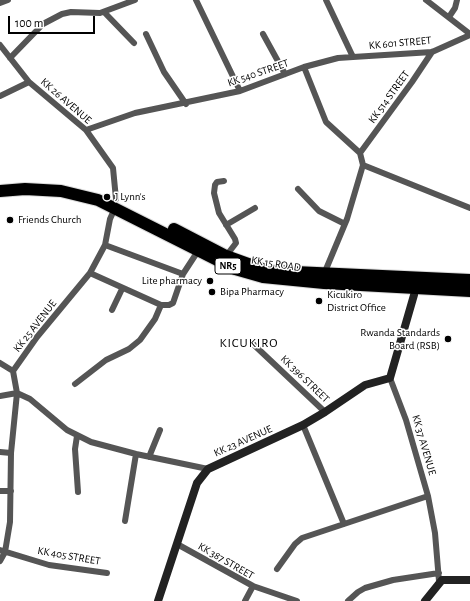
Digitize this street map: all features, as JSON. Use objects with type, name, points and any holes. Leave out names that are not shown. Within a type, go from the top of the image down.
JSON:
[{"type":"highway","name":"KK 15 ROAD","points":[[0,185],[33,183],[62,185],[84,189],[226,256],[262,269],[324,274],[470,291]]},
{"type":"highway","name":"KK 15 ROAD","points":[[0,191],[25,189],[61,191],[115,204],[198,251],[235,269],[263,277],[386,282],[470,280]]},
{"type":"highway","points":[[386,282],[418,272],[470,275]]},
{"type":"highway","points":[[386,282],[400,294],[470,296]]},
{"type":"main road","points":[[390,378],[414,295]]},
{"type":"main road","name":"KK 23 AVENUE","points":[[158,601],[197,483],[208,469],[303,425],[326,412],[365,385],[390,378]]},
{"type":"main road","points":[[425,601],[439,577],[445,579],[470,580]]},
{"type":"street","points":[[0,4],[8,0]]},
{"type":"street","points":[[10,58],[43,24],[62,14],[104,12],[135,0]]},
{"type":"street","points":[[196,0],[240,91]]},
{"type":"street","name":"KK 601 STREET","points":[[326,0],[353,56]]},
{"type":"street","points":[[426,0],[469,32]]},
{"type":"street","points":[[449,17],[455,8],[457,0]]},
{"type":"street","points":[[104,12],[134,42]]},
{"type":"street","name":"KK 601 STREET","points":[[304,67],[338,58],[353,56],[432,52],[469,32]]},
{"type":"street","points":[[146,34],[164,72],[186,104]]},
{"type":"street","points":[[263,34],[285,74]]},
{"type":"street","name":"KK 26 AVENUE","points":[[0,45],[29,82],[86,130],[113,168],[115,204]]},
{"type":"street","name":"KK 514 STREET","points":[[360,153],[432,52]]},
{"type":"street","name":"KK 540 STREET","points":[[86,130],[135,113],[186,104],[240,91],[304,67],[326,122],[360,153]]},
{"type":"street","points":[[0,96],[29,82]]},
{"type":"street","points":[[324,274],[345,224],[363,165],[360,153]]},
{"type":"street","points":[[363,165],[470,208]]},
{"type":"street","points":[[224,181],[217,182],[214,185],[214,193],[219,213],[236,243],[226,256]]},
{"type":"street","points":[[298,188],[319,211],[345,224]]},
{"type":"street","name":"KK 25 AVENUE","points":[[13,371],[37,337],[90,273],[105,245],[110,219],[115,204]]},
{"type":"street","points":[[226,225],[255,208]]},
{"type":"street","points":[[105,245],[183,274]]},
{"type":"street","points":[[90,273],[122,289],[161,305],[169,305],[173,302],[183,274],[198,251]]},
{"type":"street","points":[[112,310],[122,289]]},
{"type":"street","points":[[75,384],[106,360],[129,349],[140,340],[155,319],[161,305]]},
{"type":"street","name":"KK 396 STREET","points":[[253,344],[326,412]]},
{"type":"street","points":[[0,363],[13,371],[17,393],[11,452],[10,522],[0,561]]},
{"type":"street","name":"KK 37 AVENUE","points":[[390,378],[406,420],[428,496],[435,533],[439,577]]},
{"type":"street","points":[[0,396],[17,393],[30,399],[58,423],[77,436],[108,448],[208,469]]},
{"type":"street","points":[[303,425],[344,524]]},
{"type":"street","points":[[149,457],[160,430]]},
{"type":"street","points":[[77,436],[75,449],[78,492]]},
{"type":"street","points":[[0,452],[11,452]]},
{"type":"street","points":[[126,521],[136,454]]},
{"type":"street","points":[[0,491],[11,491]]},
{"type":"street","points":[[277,569],[295,544],[302,538],[428,496]]},
{"type":"street","name":"KK 387 STREET","points":[[176,544],[253,586],[246,601]]},
{"type":"street","name":"KK 405 STREET","points":[[2,551],[49,565],[107,572]]},
{"type":"street","points":[[348,601],[365,588],[393,580],[439,577]]},
{"type":"street","points":[[253,586],[297,601]]},
{"type":"place","name":"J Lynn's","points":[[107,197]]},
{"type":"place","name":"Friends Church","points":[[10,220]]},
{"type":"place","name":"Lite pharmacy","points":[[210,281]]},
{"type":"place","name":"Bipa Pharmacy","points":[[212,292]]},
{"type":"place","name":"Kicukiro District Office","points":[[319,301]]},
{"type":"place","name":"Rwanda Standards Board (RSB)","points":[[448,339]]},
{"type":"district","name":"KICUKIRO","points":[[249,343]]}]
